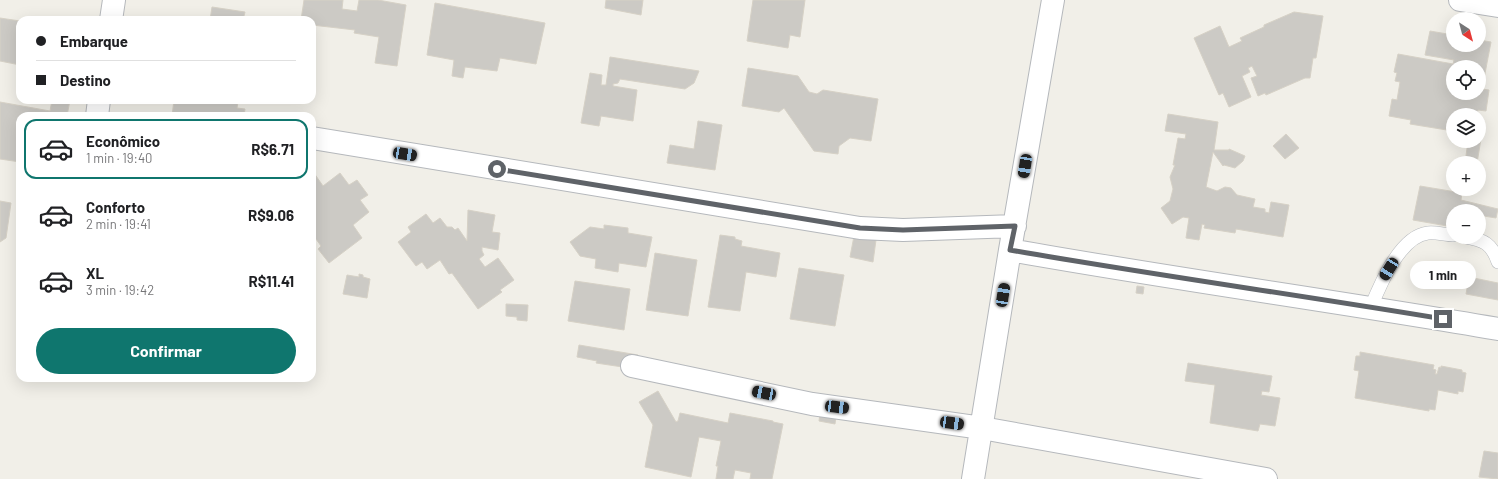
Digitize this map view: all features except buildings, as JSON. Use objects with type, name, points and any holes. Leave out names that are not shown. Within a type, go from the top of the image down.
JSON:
[{"type":"street","points":[[112,16],[114,0]]},
{"type":"street","points":[[973,479],[1010,250],[1053,0]]},
{"type":"street","points":[[1460,0],[1498,6]]},
{"type":"street","points":[[316,139],[860,228],[903,230],[1015,226]]},
{"type":"street","points":[[1010,250],[1131,271],[1372,307],[1498,328]]},
{"type":"street","points":[[632,366],[812,404],[982,428],[1266,479]]},
{"type":"lane","points":[[1372,307],[1383,279],[1406,246],[1427,233],[1446,235]]},
{"type":"lane","points":[[1486,244],[1491,247],[1498,262]]},
{"type":"route","points":[[497,169],[860,228],[903,230],[1015,226],[1010,250],[1210,284],[1357,304],[1443,319]]}]
